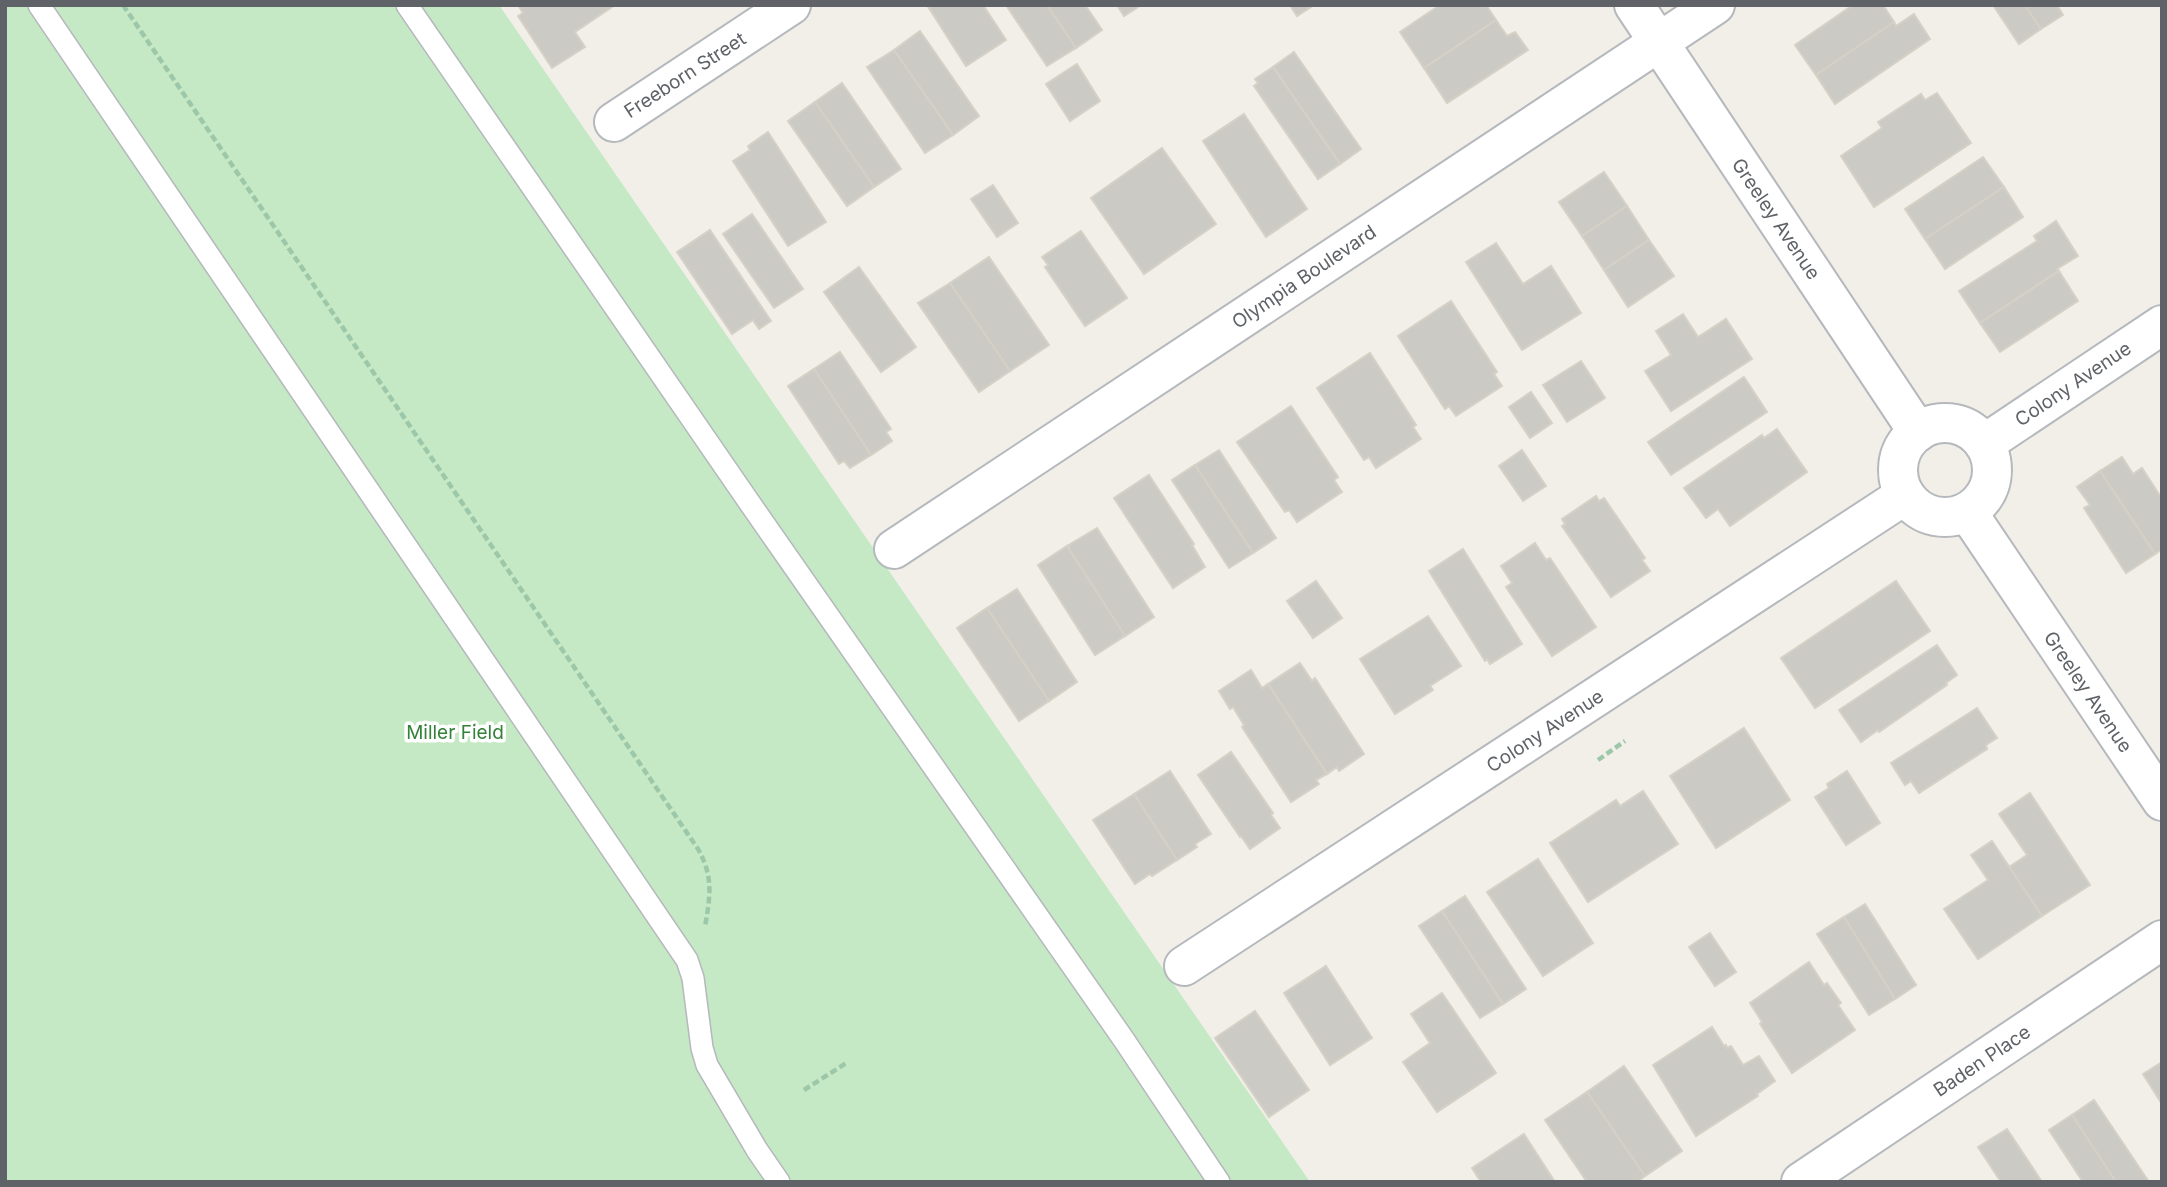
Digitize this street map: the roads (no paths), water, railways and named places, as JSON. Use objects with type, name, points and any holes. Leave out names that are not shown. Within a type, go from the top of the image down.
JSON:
[{"type":"street","name":"Freeborn Street","points":[[614,122],[791,5]]},
{"type":"street","name":"Greeley Avenue","points":[[1634,5],[1918,432]]},
{"type":"street","name":"Olympia Boulevard","points":[[894,550],[1715,5]]},
{"type":"street","name":"Colony Avenue","points":[[1984,444],[2162,325]]},
{"type":"street","points":[[1946,423],[1961,426],[1974,433],[1984,444],[1990,460],[1991,475],[1987,490],[1968,513],[1949,517],[1933,516],[1918,510],[1900,485],[1900,455],[1907,442],[1918,432],[1946,423]]},
{"type":"street","name":"Colony Avenue","points":[[1184,966],[1906,495]]},
{"type":"street","name":"Greeley Avenue","points":[[1968,513],[2162,801]]},
{"type":"street","name":"Baden Place","points":[[1801,1182],[2162,940]]},
{"type":"lane","points":[[39,5],[687,960],[694,978],[702,1048],[707,1065],[779,1182]]},
{"type":"lane","points":[[407,5],[1116,1029],[1219,1182]]},
{"type":"park label","name":"Miller Field","points":[[455,732]]}]
